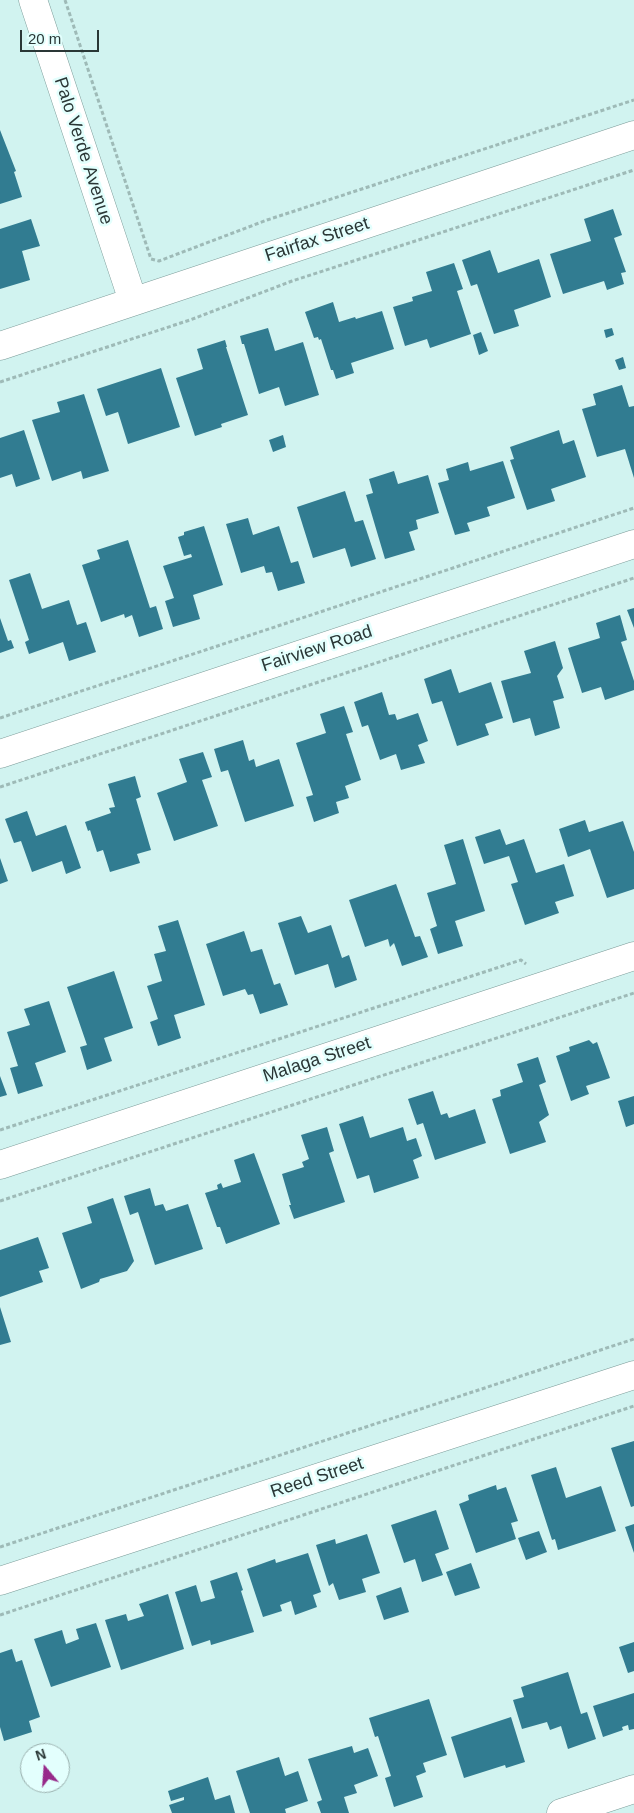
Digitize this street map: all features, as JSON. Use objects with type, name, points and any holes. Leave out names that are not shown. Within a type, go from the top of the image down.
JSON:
[{"type":"street","name":"Palo Verde Avenue","points":[[33,0],[133,301]]},
{"type":"street","name":"Fairfax Street","points":[[0,346],[634,135]]},
{"type":"street","name":"Fairview Road","points":[[0,754],[634,544]]},
{"type":"street","name":"Malaga Street","points":[[0,1165],[634,956]]},
{"type":"street","name":"Reed Street","points":[[0,1581],[634,1374]]},
{"type":"street","points":[[561,1813],[634,1789]]},
{"type":"path","points":[[65,0],[151,259],[159,261],[268,220],[634,100]]},
{"type":"path","points":[[0,382],[190,320],[292,281],[634,170]]},
{"type":"path","points":[[0,718],[634,508]]},
{"type":"path","points":[[0,787],[634,578]]},
{"type":"path","points":[[0,1130],[522,960],[529,967]]},
{"type":"path","points":[[0,1201],[634,993]]},
{"type":"path","points":[[0,1547],[634,1339]]},
{"type":"path","points":[[0,1615],[634,1406]]},
{"type":"building","points":[[0,130],[16,171],[14,172],[22,197],[0,204]]},
{"type":"building","points":[[613,209],[622,235],[614,238],[626,272],[621,273],[624,284],[607,290],[604,281],[563,294],[550,254],[591,241],[584,219]]},
{"type":"building","points":[[31,219],[40,246],[22,251],[30,280],[0,289],[0,229]]},
{"type":"building","points":[[490,250],[498,273],[539,259],[551,297],[514,310],[519,326],[494,334],[477,284],[471,286],[462,260]]},
{"type":"building","points":[[454,263],[463,289],[457,291],[471,334],[430,348],[427,339],[405,346],[393,307],[413,301],[412,297],[432,291],[426,272]]},
{"type":"building","points":[[333,302],[339,322],[382,311],[394,349],[351,363],[354,373],[336,379],[333,370],[331,370],[321,339],[319,340],[318,337],[314,338],[305,312]]},
{"type":"building","points":[[268,328],[275,351],[303,342],[319,395],[285,406],[279,387],[259,394],[240,336]]},
{"type":"building","points":[[612,328],[614,335],[606,338],[604,330]]},
{"type":"building","points":[[481,332],[488,351],[479,355],[473,335]]},
{"type":"building","points":[[225,340],[248,415],[221,424],[222,427],[195,436],[176,378],[203,369],[197,349]]},
{"type":"building","points":[[623,357],[626,368],[619,370],[615,360]]},
{"type":"building","points":[[161,368],[180,427],[128,444],[118,412],[106,416],[97,389]]},
{"type":"building","points":[[622,385],[629,407],[634,406],[634,478],[625,449],[597,457],[582,409],[596,405],[593,394]]},
{"type":"building","points":[[84,394],[109,471],[83,479],[81,471],[52,481],[32,420],[60,412],[57,402]]},
{"type":"building","points":[[24,430],[40,479],[16,487],[12,474],[0,478],[0,438]]},
{"type":"building","points":[[559,430],[563,444],[574,440],[586,477],[551,489],[555,501],[527,510],[510,460],[514,459],[510,447]]},
{"type":"building","points":[[283,435],[286,447],[273,452],[269,440]]},
{"type":"building","points":[[503,461],[515,498],[487,507],[490,516],[467,523],[470,531],[455,535],[438,483],[449,480],[446,469],[468,462],[470,471]]},
{"type":"building","points":[[394,471],[398,484],[428,475],[439,513],[416,520],[418,529],[409,532],[415,550],[385,559],[366,495],[373,493],[369,479]]},
{"type":"building","points":[[345,491],[355,522],[363,520],[376,559],[351,567],[345,548],[313,558],[297,507]]},
{"type":"building","points":[[248,518],[253,535],[279,526],[291,563],[298,561],[305,583],[278,591],[272,572],[266,573],[264,566],[241,573],[226,524]]},
{"type":"building","points":[[204,526],[223,585],[193,595],[200,619],[173,627],[165,601],[174,598],[163,566],[192,557],[191,554],[184,556],[178,537],[184,535],[184,532]]},
{"type":"building","points":[[128,540],[150,608],[156,606],[163,629],[139,637],[132,615],[125,618],[124,614],[101,622],[82,565],[100,559],[97,550]]},
{"type":"building","points":[[30,573],[42,609],[69,600],[77,625],[86,622],[96,652],[69,661],[63,642],[29,654],[25,642],[29,640],[9,580]]},
{"type":"building","points":[[634,608],[634,628],[627,610]]},
{"type":"building","points":[[620,615],[627,640],[621,642],[634,681],[634,690],[605,700],[601,687],[582,693],[568,648],[600,638],[596,623]]},
{"type":"building","points":[[0,618],[8,641],[11,640],[14,648],[0,653]]},
{"type":"building","points":[[555,641],[563,668],[557,676],[564,698],[553,701],[560,728],[535,736],[530,718],[513,723],[501,681],[531,673],[524,651]]},
{"type":"building","points":[[451,669],[459,693],[491,682],[503,718],[485,724],[489,735],[457,746],[442,701],[432,704],[424,679]]},
{"type":"building","points":[[382,692],[389,715],[395,714],[397,720],[418,713],[428,741],[418,745],[425,763],[401,770],[396,754],[380,760],[368,725],[362,727],[354,702]]},
{"type":"building","points":[[344,706],[353,732],[346,734],[361,780],[345,786],[349,798],[336,802],[339,813],[314,822],[306,797],[313,795],[296,743],[326,733],[320,714]]},
{"type":"building","points":[[243,740],[249,761],[254,759],[256,767],[279,759],[294,806],[245,822],[228,770],[221,772],[214,749]]},
{"type":"building","points":[[203,752],[212,777],[202,780],[218,826],[174,841],[157,793],[187,782],[179,759]]},
{"type":"building","points":[[135,776],[141,797],[136,799],[151,850],[137,854],[140,863],[110,872],[103,850],[97,852],[90,830],[88,831],[85,822],[111,813],[109,808],[115,807],[108,784]]},
{"type":"building","points":[[27,811],[36,836],[66,825],[81,868],[66,874],[62,861],[32,872],[21,841],[14,843],[5,819]]},
{"type":"building","points":[[585,820],[589,832],[623,821],[634,852],[634,889],[607,898],[590,849],[568,857],[559,829]]},
{"type":"building","points":[[500,829],[506,845],[524,839],[536,873],[564,864],[574,896],[555,902],[559,913],[525,925],[511,884],[518,882],[509,856],[484,864],[475,837]]},
{"type":"building","points":[[463,839],[485,911],[455,921],[463,946],[438,954],[430,929],[437,926],[427,893],[456,884],[444,845]]},
{"type":"building","points":[[0,858],[8,881],[0,884]]},
{"type":"building","points":[[396,884],[415,937],[420,936],[428,957],[402,966],[394,943],[390,947],[388,939],[365,947],[349,900]]},
{"type":"building","points":[[301,916],[308,933],[331,925],[342,958],[349,955],[357,980],[335,988],[328,964],[295,975],[278,923]]},
{"type":"building","points":[[178,920],[205,1005],[174,1015],[181,1038],[158,1046],[150,1022],[158,1019],[147,986],[162,981],[154,954],[166,951],[158,926]]},
{"type":"building","points":[[244,931],[251,952],[262,949],[274,985],[280,983],[288,1005],[260,1014],[253,994],[248,995],[245,989],[223,996],[206,944]]},
{"type":"building","points":[[114,971],[133,1028],[104,1038],[112,1061],[87,1070],[80,1047],[87,1045],[67,987]]},
{"type":"building","points":[[49,1001],[66,1052],[35,1063],[43,1086],[18,1094],[10,1068],[18,1066],[7,1032],[30,1025],[24,1009]]},
{"type":"building","points":[[589,1040],[593,1044],[597,1042],[610,1078],[586,1086],[589,1094],[571,1101],[556,1056],[570,1051],[569,1047]]},
{"type":"building","points":[[538,1057],[546,1082],[539,1085],[549,1115],[539,1122],[546,1142],[510,1154],[492,1099],[501,1096],[500,1090],[523,1082],[517,1064]]},
{"type":"building","points":[[0,1076],[7,1095],[0,1097]]},
{"type":"building","points":[[433,1091],[441,1115],[447,1113],[449,1118],[475,1109],[486,1143],[435,1160],[423,1123],[417,1125],[408,1099]]},
{"type":"building","points":[[634,1096],[634,1124],[626,1127],[618,1101]]},
{"type":"building","points":[[363,1116],[370,1138],[403,1127],[407,1141],[416,1138],[422,1156],[413,1160],[419,1178],[374,1193],[369,1175],[357,1179],[339,1124]]},
{"type":"building","points":[[327,1127],[334,1151],[329,1153],[345,1202],[294,1219],[282,1174],[304,1167],[302,1162],[309,1159],[301,1135]]},
{"type":"building","points":[[254,1153],[280,1224],[226,1244],[220,1227],[217,1227],[205,1193],[218,1189],[217,1185],[221,1183],[223,1188],[241,1182],[234,1160]]},
{"type":"building","points":[[150,1188],[155,1206],[163,1204],[166,1211],[188,1204],[203,1249],[155,1265],[138,1212],[130,1215],[124,1196]]},
{"type":"building","points":[[113,1198],[134,1261],[127,1271],[100,1279],[99,1282],[81,1289],[62,1233],[92,1223],[87,1207]]},
{"type":"building","points":[[38,1237],[49,1268],[39,1271],[43,1282],[0,1297],[0,1250]]},
{"type":"building","points":[[0,1307],[11,1342],[0,1345]]},
{"type":"building","points":[[634,1441],[634,1506],[631,1507],[611,1448]]},
{"type":"building","points":[[556,1467],[566,1498],[601,1486],[616,1531],[558,1550],[555,1539],[552,1540],[531,1475]]},
{"type":"building","points":[[496,1485],[497,1490],[506,1487],[518,1521],[511,1523],[516,1539],[476,1553],[459,1504],[469,1500],[468,1495]]},
{"type":"building","points":[[436,1510],[449,1549],[435,1554],[443,1575],[422,1582],[415,1559],[404,1563],[391,1525]]},
{"type":"building","points":[[634,1524],[634,1553],[625,1527]]},
{"type":"building","points":[[539,1531],[547,1552],[526,1560],[518,1538]]},
{"type":"building","points":[[367,1534],[380,1573],[362,1579],[366,1592],[339,1600],[333,1583],[329,1586],[316,1545],[335,1539],[336,1544]]},
{"type":"building","points":[[308,1553],[321,1592],[313,1595],[317,1607],[295,1615],[291,1601],[280,1605],[282,1611],[263,1617],[247,1569],[275,1559],[276,1563]]},
{"type":"building","points":[[471,1563],[480,1588],[455,1596],[446,1572]]},
{"type":"building","points":[[237,1572],[254,1632],[211,1645],[210,1640],[192,1646],[175,1592],[196,1585],[201,1602],[215,1598],[210,1581]]},
{"type":"building","points":[[401,1587],[409,1612],[384,1620],[376,1596]]},
{"type":"building","points":[[168,1594],[184,1649],[121,1670],[105,1620],[126,1614],[128,1621],[144,1616],[139,1604]]},
{"type":"building","points":[[96,1623],[111,1667],[51,1687],[34,1639],[62,1630],[66,1644],[79,1639],[76,1629]]},
{"type":"building","points":[[634,1642],[634,1671],[628,1673],[619,1647]]},
{"type":"building","points":[[12,1649],[16,1662],[22,1660],[40,1717],[29,1721],[32,1732],[4,1741],[0,1727],[0,1653]]},
{"type":"building","points":[[568,1672],[581,1714],[587,1712],[596,1739],[568,1749],[561,1726],[550,1730],[547,1722],[522,1729],[513,1700],[524,1697],[521,1687]]},
{"type":"building","points":[[634,1693],[634,1729],[629,1730],[628,1725],[622,1727],[623,1730],[603,1737],[593,1706]]},
{"type":"building","points":[[429,1699],[447,1755],[423,1763],[426,1772],[416,1776],[423,1797],[394,1807],[385,1778],[391,1776],[378,1736],[375,1737],[369,1718]]},
{"type":"building","points":[[511,1717],[525,1762],[506,1768],[505,1765],[464,1778],[451,1737]]},
{"type":"building","points":[[352,1746],[354,1753],[368,1748],[378,1776],[354,1785],[357,1793],[344,1797],[349,1813],[321,1813],[317,1802],[322,1800],[308,1759]]},
{"type":"building","points":[[279,1757],[285,1776],[298,1771],[308,1801],[285,1809],[286,1813],[250,1813],[236,1771]]},
{"type":"building","points":[[208,1777],[215,1800],[230,1795],[235,1813],[172,1813],[169,1805],[184,1800],[184,1797],[171,1801],[168,1791]]}]
